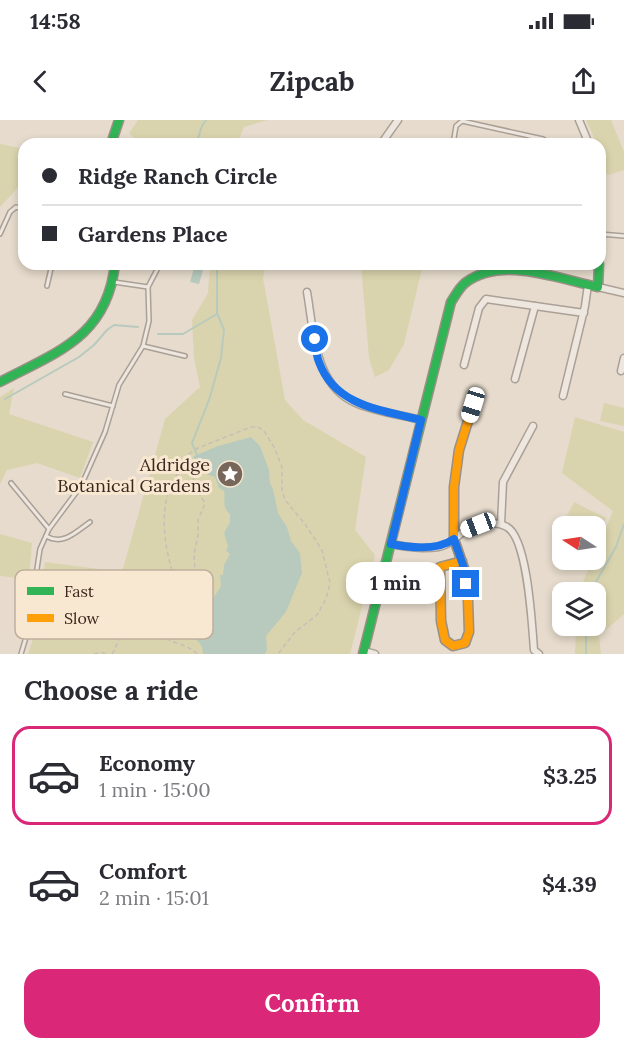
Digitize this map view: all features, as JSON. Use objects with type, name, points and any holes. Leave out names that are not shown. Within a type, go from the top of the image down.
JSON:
[{"type":"street","points":[[113,138],[119,120]]},
{"type":"street","points":[[385,138],[398,120]]},
{"type":"street","points":[[579,120],[586,138]]},
{"type":"street","points":[[0,382],[67,346],[90,328],[101,315],[114,282],[115,270]]},
{"type":"street","points":[[375,654],[364,653],[451,302],[456,290],[480,275],[503,270]]},
{"type":"street","points":[[523,270],[624,293]]},
{"type":"street","points":[[598,287],[599,270]]},
{"type":"street","points":[[563,396],[584,313],[588,285]]},
{"type":"street","points":[[307,292],[319,362],[333,387],[346,398],[359,404],[421,420]]},
{"type":"street","points":[[465,365],[479,308],[486,299],[584,313]]},
{"type":"street","points":[[515,379],[535,306]]},
{"type":"street","points":[[621,371],[624,358]]},
{"type":"street","points":[[462,561],[440,567],[441,621],[445,640],[453,646],[465,643],[469,632],[468,600],[462,561],[454,539],[454,487],[459,450],[473,405]]},
{"type":"street","points":[[501,524],[503,482],[533,426]]},
{"type":"street","points":[[391,544],[416,548],[445,545],[478,525],[495,522],[509,528],[518,539],[526,573],[534,650],[539,654]]},
{"type":"lane","points":[[454,138],[456,126],[462,121],[538,138]]},
{"type":"lane","points":[[0,234],[10,212],[18,208]]},
{"type":"lane","points":[[606,234],[624,236]]},
{"type":"lane","points":[[47,286],[51,270]]},
{"type":"lane","points":[[37,570],[40,549],[46,536],[81,486],[105,432],[119,385],[143,346],[149,321],[148,287],[157,270]]},
{"type":"lane","points":[[114,282],[148,287]]},
{"type":"lane","points":[[143,346],[185,356]]},
{"type":"lane","points":[[65,394],[113,406]]},
{"type":"lane","points":[[11,483],[49,530]]},
{"type":"lane","points":[[46,536],[64,540],[90,522]]},
{"type":"lane","points":[[21,654],[26,639]]},
{"type":"path","points":[[171,570],[167,557],[165,537],[166,512],[170,488],[188,454],[251,428],[264,430],[282,467],[282,490],[285,500],[322,550],[330,583],[326,599],[317,615],[295,632],[278,654]]},
{"type":"path","points":[[188,454],[196,489],[205,503],[198,520],[194,554],[195,570]]},
{"type":"path","points":[[112,654],[121,639]]},
{"type":"path","points":[[165,639],[188,646],[197,654]]},
{"type":"path","points":[[94,654],[101,652],[106,654]]},
{"type":"shaded area","points":[[138,120],[267,120],[244,127],[239,138],[134,138],[129,133]]},
{"type":"shaded area","points":[[586,120],[611,120],[624,152],[624,170],[608,175],[606,173],[606,138],[594,138]]},
{"type":"shaded area","points":[[0,144],[18,148],[18,188],[0,207]]},
{"type":"shaded area","points":[[193,270],[203,270],[199,284],[190,282]]},
{"type":"shaded area","name":"Aldridge Botanical Gardens","points":[[210,270],[265,270],[263,278],[285,400],[303,420],[366,457],[355,530],[375,555],[350,654],[28,654],[33,639],[213,639],[213,570],[123,570],[165,419],[200,387],[194,358],[192,320],[208,293]]},
{"type":"shaded area","points":[[362,270],[422,270],[404,344],[389,370],[375,377],[369,358]]},
{"type":"shaded area","points":[[14,388],[9,414],[93,442],[80,478],[37,463],[7,470],[0,484],[0,397]]},
{"type":"shaded area","points":[[604,403],[624,408],[624,426],[600,421]]},
{"type":"shaded area","points":[[575,417],[624,432],[624,614],[606,630],[606,582],[583,582],[588,570],[606,570],[606,528],[613,511],[562,473]]},
{"type":"shaded area","points":[[251,437],[260,446],[269,470],[278,513],[287,527],[291,541],[300,553],[302,573],[286,612],[266,636],[265,654],[203,654],[200,643],[194,639],[213,639],[213,598],[221,586],[220,575],[223,575],[224,565],[230,554],[226,551],[228,546],[224,533],[230,522],[230,514],[225,506],[224,491],[219,488],[215,477],[194,470],[194,456],[218,446]]},
{"type":"shaded area","points":[[574,502],[602,516],[567,516]]},
{"type":"shaded area","points":[[0,534],[32,543],[30,570],[15,570],[15,578],[0,576]]},
{"type":"shaded area","name":"Aldridge Botanical Gardens","points":[[45,562],[107,570],[44,570]]},
{"type":"shaded area","points":[[576,636],[599,636],[601,654],[575,654]]},
{"type":"waterway","points":[[198,138],[206,120]]},
{"type":"waterway","points":[[197,455],[192,443],[209,400],[221,358],[224,330],[217,313],[217,270]]},
{"type":"waterway","points":[[158,334],[183,334],[217,314]]},
{"type":"waterway","points":[[5,399],[79,357],[114,325],[138,327]]},
{"type":"waterway","points":[[596,582],[616,547],[624,524]]},
{"type":"waterway","points":[[586,636],[586,654]]},
{"type":"traffic: fast","points":[[113,138],[119,120]]},
{"type":"traffic: fast","points":[[0,382],[59,351],[90,326],[102,309],[110,289],[114,270]]},
{"type":"traffic: fast","points":[[363,654],[451,302],[465,283],[480,275],[513,270]]},
{"type":"traffic: fast","points":[[513,270],[548,275],[598,287],[599,270]]},
{"type":"traffic: slow","points":[[462,561],[440,567],[441,621],[445,640],[453,646],[465,643],[469,632],[464,568],[454,539],[454,487],[459,450],[473,405]]},
{"type":"place","name":"Aldridge Botanical Gardens","points":[[230,474]]},
{"type":"route","points":[[315,339],[319,362],[333,387],[346,398],[359,404],[421,420],[391,544],[416,548],[445,545],[454,539],[464,568],[466,584]]}]
